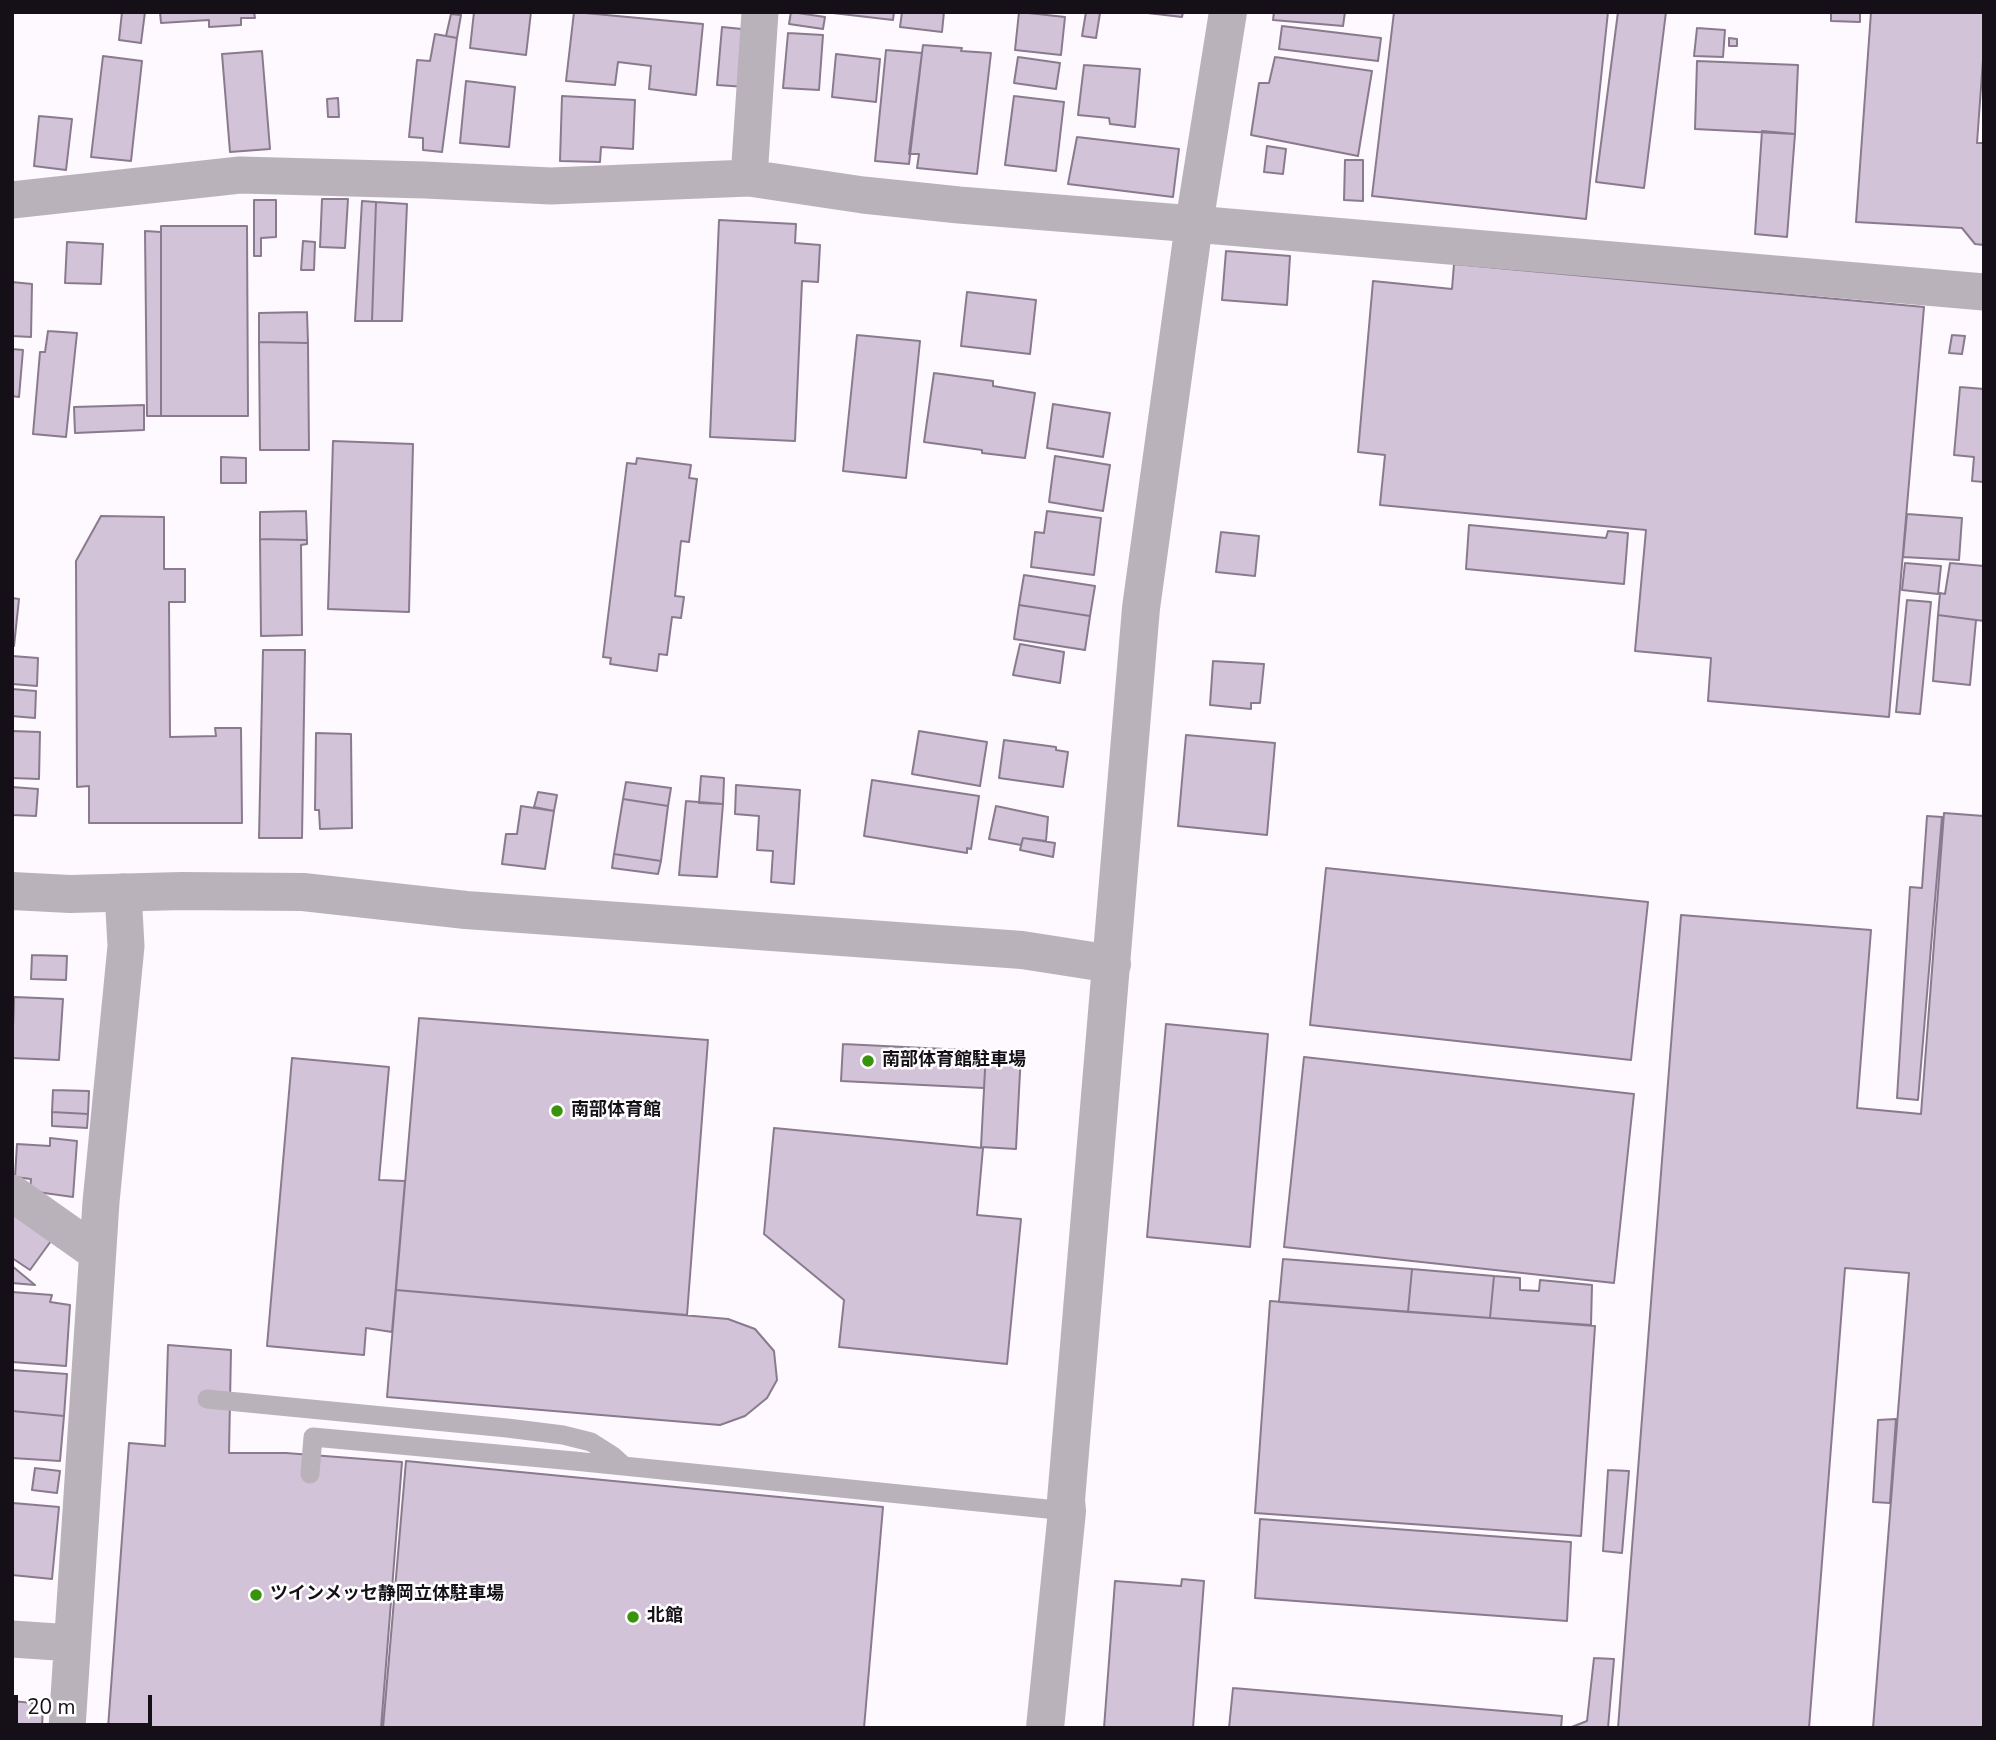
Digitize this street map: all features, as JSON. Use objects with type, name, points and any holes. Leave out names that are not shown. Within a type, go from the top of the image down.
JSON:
[{"type":"street","points":[[749,178],[760,12]]},
{"type":"street","points":[[1045,1728],[1067,1511],[1141,608],[1194,224],[1228,12]]},
{"type":"street","points":[[12,200],[240,175],[551,186],[749,178],[863,195],[959,205],[1984,292]]},
{"type":"street","points":[[12,891],[70,894],[303,892],[466,910],[1023,950],[1112,964]]},
{"type":"street","points":[[67,1728],[97,1253],[126,946],[123,892]]},
{"type":"street","points":[[12,1193],[97,1253]]},
{"type":"street","points":[[12,1639],[72,1643]]},
{"type":"lane","points":[[207,1399],[563,1435],[591,1442],[625,1467]]},
{"type":"lane","points":[[310,1464],[313,1437],[1067,1511]]},
{"type":"building","points":[[122,12],[145,12],[141,43],[119,40]]},
{"type":"building","points":[[160,12],[254,12],[255,18],[241,18],[241,25],[209,27],[209,20],[161,23]]},
{"type":"building","points":[[474,12],[531,12],[526,55],[470,48]]},
{"type":"building","points":[[574,12],[703,24],[696,95],[649,89],[651,66],[618,62],[615,85],[566,81]]},
{"type":"building","points":[[791,12],[825,17],[823,29],[789,24]]},
{"type":"building","points":[[824,12],[894,12],[893,20]]},
{"type":"building","points":[[902,12],[944,12],[942,32],[900,27]]},
{"type":"building","points":[[1019,12],[1065,17],[1061,55],[1015,50]]},
{"type":"building","points":[[1086,12],[1100,13],[1096,38],[1082,36]]},
{"type":"building","points":[[1139,12],[1183,12],[1182,17]]},
{"type":"building","points":[[1274,12],[1345,12],[1343,26],[1273,20]]},
{"type":"building","points":[[1394,12],[1608,12],[1586,219],[1372,196]]},
{"type":"building","points":[[1618,12],[1666,12],[1644,188],[1596,182]]},
{"type":"building","points":[[1831,12],[1860,12],[1860,22],[1831,21]]},
{"type":"building","points":[[1871,12],[1984,12],[1977,143],[1984,143],[1984,245],[1975,244],[1962,228],[1856,222]]},
{"type":"building","points":[[451,14],[461,15],[457,38],[446,36]]},
{"type":"building","points":[[1282,26],[1381,38],[1378,61],[1279,49]]},
{"type":"building","points":[[722,27],[752,30],[746,87],[717,85]]},
{"type":"building","points":[[1697,28],[1725,30],[1723,57],[1694,56]]},
{"type":"building","points":[[788,33],[823,35],[819,90],[783,88]]},
{"type":"building","points":[[435,34],[457,38],[442,152],[423,150],[423,138],[409,137],[417,60],[430,61]]},
{"type":"building","points":[[1729,38],[1737,39],[1737,46],[1729,46]]},
{"type":"building","points":[[923,45],[991,53],[977,174],[917,168],[919,154],[909,154]]},
{"type":"building","points":[[886,50],[922,53],[909,164],[875,161]]},
{"type":"building","points":[[262,51],[270,149],[230,152],[222,54]]},
{"type":"building","points":[[836,54],[880,59],[876,102],[832,97]]},
{"type":"building","points":[[103,56],[142,61],[131,161],[91,157]]},
{"type":"building","points":[[1018,57],[1060,63],[1056,89],[1014,83]]},
{"type":"building","points":[[1275,57],[1372,71],[1358,156],[1251,135],[1259,83],[1269,83]]},
{"type":"building","points":[[1697,61],[1798,65],[1795,134],[1695,129]]},
{"type":"building","points":[[1084,65],[1140,69],[1135,127],[1110,124],[1109,118],[1078,115]]},
{"type":"building","points":[[466,81],[515,87],[509,147],[460,143]]},
{"type":"building","points":[[562,96],[635,100],[633,149],[601,147],[600,162],[560,161]]},
{"type":"building","points":[[1014,96],[1064,102],[1056,171],[1005,165]]},
{"type":"building","points":[[338,98],[339,117],[328,117],[327,99]]},
{"type":"building","points":[[39,116],[72,119],[66,170],[34,166]]},
{"type":"building","points":[[1762,131],[1795,134],[1787,237],[1755,234]]},
{"type":"building","points":[[1077,137],[1179,149],[1173,197],[1068,184]]},
{"type":"building","points":[[1267,146],[1286,149],[1283,174],[1264,172]]},
{"type":"building","points":[[1345,160],[1363,160],[1363,201],[1344,200]]},
{"type":"building","points":[[322,199],[348,199],[345,248],[320,247]]},
{"type":"building","points":[[254,200],[276,200],[276,237],[261,238],[261,256],[254,256]]},
{"type":"building","points":[[362,201],[376,202],[372,321],[355,321]]},
{"type":"building","points":[[376,202],[407,204],[402,321],[372,321]]},
{"type":"building","points":[[719,220],[796,224],[795,243],[820,245],[818,282],[802,281],[795,441],[710,437]]},
{"type":"building","points":[[161,226],[247,226],[248,416],[161,416]]},
{"type":"building","points":[[145,231],[161,232],[161,416],[147,416]]},
{"type":"building","points":[[303,241],[315,242],[314,270],[301,270]]},
{"type":"building","points":[[67,242],[103,244],[101,284],[65,283]]},
{"type":"building","points":[[1226,251],[1290,256],[1287,305],[1222,300]]},
{"type":"building","points":[[1454,264],[1924,307],[1889,717],[1708,701],[1711,658],[1635,651],[1646,530],[1380,505],[1385,455],[1358,452],[1373,281],[1452,289]]},
{"type":"building","points":[[12,282],[32,284],[31,337],[12,336]]},
{"type":"building","points":[[967,292],[1036,300],[1030,354],[961,346]]},
{"type":"building","points":[[307,312],[308,343],[259,342],[259,313]]},
{"type":"building","points":[[48,331],[77,333],[66,437],[33,434],[40,352],[45,352]]},
{"type":"building","points":[[857,335],[920,341],[906,478],[843,471]]},
{"type":"building","points":[[1952,335],[1965,336],[1962,354],[1949,353]]},
{"type":"building","points":[[259,342],[308,343],[309,450],[260,450]]},
{"type":"building","points":[[12,349],[23,350],[19,397],[12,396]]},
{"type":"building","points":[[934,373],[993,381],[993,386],[1035,393],[1025,458],[924,442]]},
{"type":"building","points":[[1960,387],[1984,389],[1984,482],[1972,481],[1974,457],[1954,455]]},
{"type":"building","points":[[1053,404],[1110,413],[1103,457],[1047,448]]},
{"type":"building","points":[[144,405],[144,430],[75,433],[74,407]]},
{"type":"building","points":[[333,441],[413,444],[409,612],[328,609]]},
{"type":"building","points":[[1055,456],[1110,465],[1103,511],[1049,502]]},
{"type":"building","points":[[221,457],[246,458],[246,483],[221,483]]},
{"type":"building","points":[[637,458],[691,465],[689,478],[697,479],[689,542],[681,541],[675,596],[684,597],[681,618],[672,617],[667,655],[659,654],[657,671],[610,664],[611,658],[603,657],[627,463],[636,464]]},
{"type":"building","points":[[306,511],[307,540],[260,539],[260,512]]},
{"type":"building","points":[[1047,511],[1101,518],[1094,575],[1031,567],[1035,532],[1044,533]]},
{"type":"building","points":[[1907,514],[1962,518],[1959,560],[1903,557]]},
{"type":"building","points":[[101,516],[164,517],[164,569],[185,569],[185,602],[169,602],[170,737],[216,736],[215,728],[241,728],[242,823],[89,823],[89,786],[77,787],[76,561]]},
{"type":"building","points":[[1469,525],[1606,538],[1608,531],[1628,533],[1624,584],[1466,569]]},
{"type":"building","points":[[1221,532],[1259,536],[1255,576],[1216,572]]},
{"type":"building","points":[[260,539],[307,540],[307,544],[301,545],[302,635],[261,636]]},
{"type":"building","points":[[1905,563],[1941,566],[1938,594],[1902,590]]},
{"type":"building","points":[[1950,563],[1984,566],[1984,621],[1938,615],[1940,593],[1945,594]]},
{"type":"building","points":[[1024,575],[1095,586],[1090,616],[1019,605]]},
{"type":"building","points":[[12,598],[19,599],[14,646],[12,645]]},
{"type":"building","points":[[1907,600],[1931,602],[1920,714],[1896,712]]},
{"type":"building","points":[[1019,605],[1090,616],[1085,650],[1014,639]]},
{"type":"building","points":[[1938,615],[1976,620],[1970,685],[1933,681]]},
{"type":"building","points":[[1020,644],[1064,652],[1060,683],[1013,675]]},
{"type":"building","points":[[263,650],[305,650],[302,838],[259,838]]},
{"type":"building","points":[[12,656],[38,658],[37,686],[12,684]]},
{"type":"building","points":[[1213,661],[1264,664],[1260,703],[1251,703],[1251,709],[1210,705]]},
{"type":"building","points":[[12,689],[36,691],[35,718],[12,716]]},
{"type":"building","points":[[12,731],[40,732],[39,779],[12,778]]},
{"type":"building","points":[[919,731],[987,742],[980,786],[912,774]]},
{"type":"building","points":[[316,733],[351,734],[352,828],[320,829],[319,810],[315,810]]},
{"type":"building","points":[[1186,735],[1275,743],[1267,835],[1178,826]]},
{"type":"building","points":[[1004,740],[1056,747],[1056,750],[1068,752],[1063,787],[999,778]]},
{"type":"building","points":[[701,776],[724,778],[723,804],[699,803]]},
{"type":"building","points":[[872,780],[979,796],[971,849],[967,848],[967,853],[864,836]]},
{"type":"building","points":[[626,782],[671,788],[668,806],[623,799]]},
{"type":"building","points":[[736,785],[800,790],[794,884],[771,882],[773,851],[757,850],[759,816],[735,814]]},
{"type":"building","points":[[12,787],[38,789],[36,816],[12,815]]},
{"type":"building","points":[[538,792],[557,795],[554,811],[534,807]]},
{"type":"building","points":[[623,799],[668,806],[661,861],[614,854]]},
{"type":"building","points":[[686,801],[723,804],[717,877],[679,875]]},
{"type":"building","points":[[521,806],[554,811],[545,869],[502,864],[506,834],[517,834]]},
{"type":"building","points":[[996,806],[1048,817],[1046,841],[1023,838],[1021,845],[989,839]]},
{"type":"building","points":[[1944,813],[1984,816],[1984,1728],[1873,1728],[1909,1273],[1845,1268],[1809,1728],[1618,1728],[1681,915],[1871,930],[1857,1108],[1921,1114]]},
{"type":"building","points":[[1927,816],[1942,817],[1918,1100],[1897,1098],[1910,887],[1922,888]]},
{"type":"building","points":[[1023,838],[1055,843],[1053,857],[1020,850]]},
{"type":"building","points":[[614,854],[661,861],[658,874],[612,868]]},
{"type":"building","points":[[1326,868],[1648,902],[1631,1060],[1310,1025]]},
{"type":"building","points":[[32,955],[67,956],[66,980],[31,979]]},
{"type":"building","points":[[14,997],[63,999],[59,1060],[12,1058]]},
{"type":"building","name":"南部体育館","points":[[419,1018],[708,1040],[687,1315],[396,1290]]},
{"type":"building","points":[[1166,1024],[1268,1034],[1250,1247],[1147,1237]]},
{"type":"building","points":[[843,1044],[986,1051],[984,1088],[841,1081]]},
{"type":"building","points":[[986,1051],[1021,1053],[1016,1149],[981,1147]]},
{"type":"building","points":[[1304,1057],[1634,1094],[1614,1283],[1284,1247]]},
{"type":"building","points":[[292,1058],[389,1067],[379,1180],[405,1181],[392,1332],[366,1328],[364,1355],[267,1346]]},
{"type":"building","points":[[53,1090],[89,1091],[88,1114],[52,1112]]},
{"type":"building","points":[[52,1112],[88,1114],[87,1128],[52,1126]]},
{"type":"building","points":[[774,1128],[983,1148],[977,1215],[1021,1219],[1007,1364],[839,1347],[844,1300],[764,1234]]},
{"type":"building","points":[[50,1138],[77,1141],[73,1197],[30,1191],[31,1179],[15,1177],[17,1144],[50,1146]]},
{"type":"building","points":[[12,1204],[51,1241],[30,1270],[12,1258]]},
{"type":"building","points":[[1283,1259],[1412,1269],[1408,1312],[1279,1302]]},
{"type":"building","points":[[12,1266],[35,1285],[12,1283]]},
{"type":"building","points":[[1412,1269],[1494,1276],[1490,1318],[1408,1312]]},
{"type":"building","points":[[1494,1276],[1520,1278],[1520,1290],[1539,1291],[1540,1280],[1592,1285],[1591,1325],[1490,1318]]},
{"type":"building","points":[[396,1290],[728,1319],[755,1329],[774,1351],[777,1380],[767,1398],[745,1416],[720,1425],[387,1397]]},
{"type":"building","points":[[12,1292],[52,1295],[50,1302],[70,1305],[66,1366],[12,1362]]},
{"type":"building","points":[[1270,1301],[1595,1326],[1581,1536],[1255,1513]]},
{"type":"building","name":"ツインメッセ静岡立体駐車場","points":[[168,1345],[231,1350],[229,1453],[286,1453],[402,1462],[381,1728],[108,1728],[129,1443],[165,1446]]},
{"type":"building","points":[[12,1370],[67,1374],[64,1416],[12,1411]]},
{"type":"building","points":[[12,1411],[64,1416],[60,1461],[12,1458]]},
{"type":"building","points":[[1896,1419],[1890,1503],[1873,1502],[1878,1420]]},
{"type":"building","name":"北館","points":[[406,1461],[883,1507],[864,1728],[383,1728]]},
{"type":"building","points":[[35,1468],[60,1471],[57,1493],[32,1490]]},
{"type":"building","points":[[1608,1470],[1629,1471],[1622,1553],[1603,1551]]},
{"type":"building","points":[[13,1503],[59,1507],[52,1579],[12,1575]]},
{"type":"building","points":[[1260,1519],[1571,1542],[1567,1621],[1255,1598]]},
{"type":"building","points":[[1182,1579],[1204,1581],[1193,1728],[1104,1728],[1115,1581],[1181,1586]]},
{"type":"building","points":[[1594,1658],[1614,1659],[1608,1728],[1569,1728],[1587,1721]]},
{"type":"building","points":[[1233,1688],[1562,1716],[1561,1728],[1229,1728]]},
{"type":"building","points":[[12,1701],[43,1704],[42,1728],[12,1728]]},
{"type":"place","name":"南部体育館駐車場","points":[[868,1061]]},
{"type":"place","name":"南部体育館","points":[[557,1111]]},
{"type":"place","name":"ツインメッセ静岡立体駐車場","points":[[256,1595]]},
{"type":"place","name":"北館","points":[[633,1617]]}]
